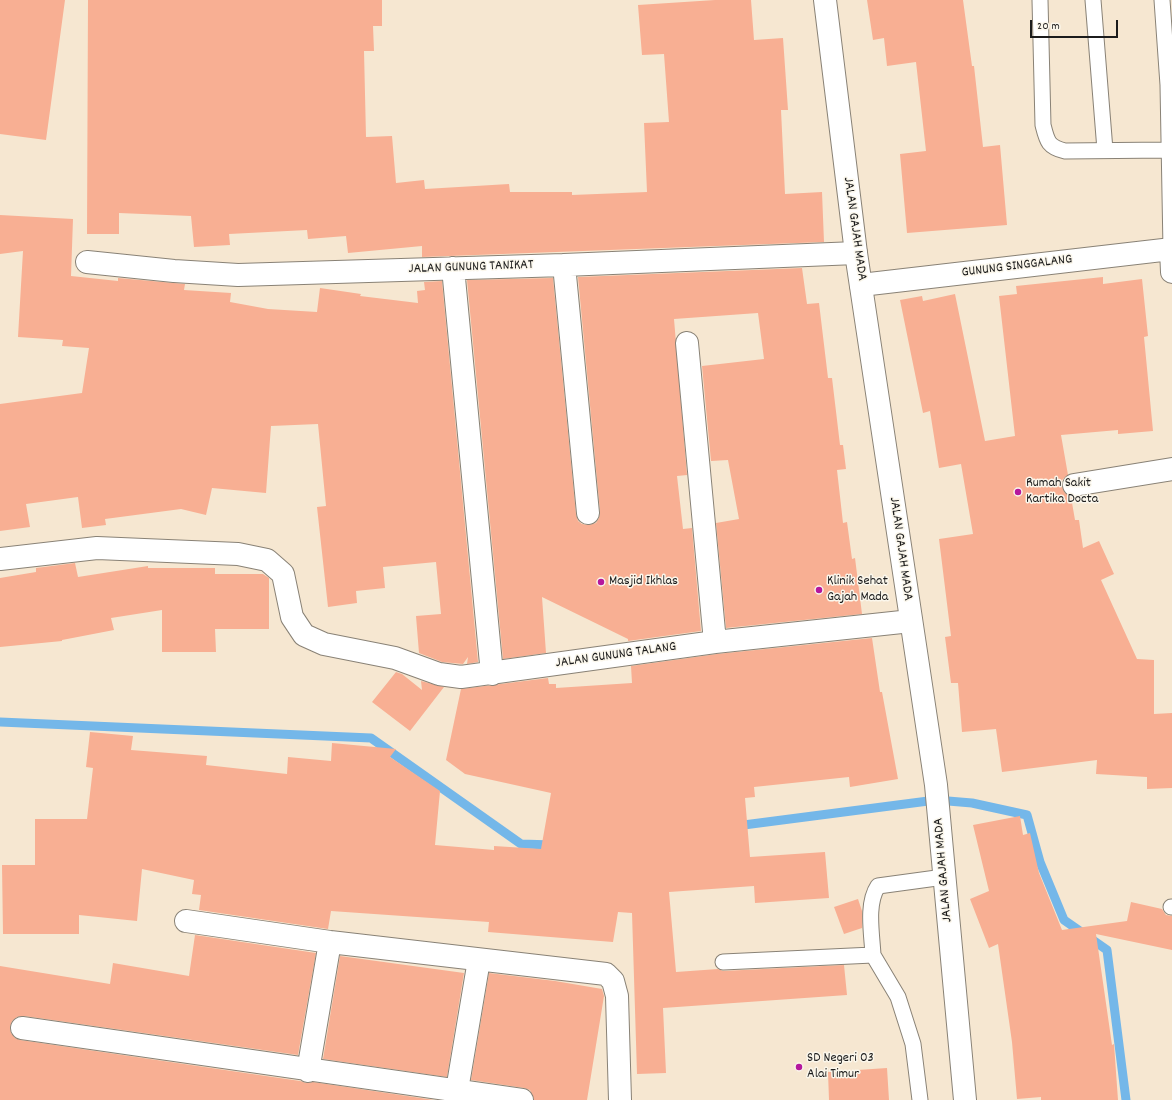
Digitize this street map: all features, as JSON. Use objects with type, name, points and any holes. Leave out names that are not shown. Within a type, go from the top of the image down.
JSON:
[{"type":"street","name":"JALAN GAJAH MADA","points":[[825,0],[856,253],[936,785],[965,1100]]},
{"type":"street","points":[[1171,249],[1172,272]]},
{"type":"street","name":"GUNUNG SINGGALANG","points":[[861,285],[1171,249]]},
{"type":"street","name":"JALAN GUNUNG TANIKAT","points":[[87,262],[174,271],[238,275],[564,265],[856,253]]},
{"type":"street","points":[[564,265],[588,513]]},
{"type":"street","points":[[453,268],[492,674]]},
{"type":"street","points":[[687,343],[715,642]]},
{"type":"street","points":[[1074,485],[1172,469]]},
{"type":"street","name":"JALAN GUNUNG TALANG","points":[[0,559],[97,548],[238,554],[266,560],[283,574],[292,617],[304,635],[324,644],[395,658],[439,674],[461,677],[492,674],[715,642],[911,621]]},
{"type":"street","points":[[186,921],[330,942],[606,974],[613,981],[618,996],[620,1100]]},
{"type":"street","points":[[308,1071],[330,942]]},
{"type":"street","points":[[456,1090],[479,960]]},
{"type":"street","points":[[22,1028],[308,1071],[522,1100]]},
{"type":"lane","points":[[1040,0],[1043,125],[1046,139],[1054,148],[1065,151],[1168,150]]},
{"type":"lane","points":[[1093,0],[1105,150]]},
{"type":"lane","points":[[1162,0],[1168,85],[1171,249]]},
{"type":"lane","points":[[920,1100],[913,1044],[898,997],[873,955],[871,929],[873,894],[878,886],[944,877]]},
{"type":"lane","points":[[723,962],[873,955]]},
{"type":"building","points":[[0,0],[65,0],[46,140],[0,134]]},
{"type":"building","points":[[88,0],[382,0],[382,26],[373,26],[374,51],[364,51],[366,137],[392,136],[396,183],[424,180],[425,189],[509,184],[510,192],[572,192],[572,195],[647,192],[644,123],[669,122],[664,54],[642,55],[638,5],[715,0],[751,0],[754,40],[783,38],[788,110],[781,110],[785,194],[822,192],[824,242],[422,257],[422,246],[348,253],[346,236],[308,239],[307,230],[229,234],[230,245],[194,247],[191,216],[119,213],[119,234],[87,234]]},
{"type":"building","points":[[867,0],[963,0],[972,66],[974,66],[983,147],[1000,145],[1007,225],[907,233],[900,154],[926,151],[916,62],[887,66],[884,38],[873,40]]},
{"type":"building","points":[[0,215],[73,219],[71,276],[118,281],[118,278],[185,284],[184,290],[231,293],[230,302],[268,309],[317,312],[320,288],[361,294],[360,296],[418,303],[417,291],[425,290],[424,282],[442,281],[478,662],[467,664],[468,657],[463,664],[442,662],[419,653],[416,616],[441,614],[436,562],[383,567],[385,588],[356,591],[357,603],[328,607],[317,507],[326,506],[318,424],[271,426],[266,493],[212,488],[206,515],[181,509],[105,519],[106,525],[82,528],[78,497],[26,504],[30,527],[0,531],[0,404],[82,393],[89,348],[62,346],[63,340],[18,337],[23,251],[0,254]]},
{"type":"building","points":[[802,268],[807,304],[819,303],[828,378],[832,378],[840,445],[843,445],[846,469],[837,470],[843,523],[847,522],[852,559],[855,558],[862,614],[726,628],[716,523],[739,519],[728,460],[711,461],[702,366],[764,359],[758,313],[674,319],[687,475],[677,476],[683,529],[692,528],[701,631],[628,641],[628,639],[542,597],[546,653],[503,659],[467,280],[553,278],[576,514],[578,521],[582,524],[589,525],[596,523],[600,512],[578,277]]},
{"type":"building","points":[[1103,277],[1103,284],[1142,279],[1148,336],[1144,337],[1153,431],[1118,434],[1118,430],[1061,435],[1068,475],[1062,480],[1062,487],[1065,493],[1071,497],[1075,520],[1079,520],[1083,548],[1099,541],[1114,574],[1101,580],[1137,659],[1154,660],[1154,714],[1172,713],[1172,788],[1147,789],[1147,777],[1096,774],[1097,760],[1002,772],[996,729],[962,732],[958,683],[951,683],[945,637],[951,636],[939,539],[973,534],[961,464],[939,468],[930,411],[923,413],[900,300],[922,296],[923,301],[955,294],[985,441],[1015,436],[999,296],[1017,294],[1016,286]]},
{"type":"building","points":[[75,563],[78,577],[148,566],[148,568],[215,568],[215,574],[263,574],[269,578],[269,629],[215,629],[216,652],[162,652],[162,610],[111,618],[114,630],[62,641],[0,647],[0,578],[36,572],[36,568]]},
{"type":"building","points":[[872,638],[880,692],[882,692],[898,779],[850,787],[849,777],[754,787],[755,797],[745,798],[750,857],[825,852],[829,898],[755,903],[754,886],[669,892],[676,972],[718,969],[723,971],[844,965],[847,995],[663,1008],[666,1073],[637,1074],[632,913],[618,912],[613,942],[488,932],[489,922],[331,911],[328,929],[199,910],[201,895],[192,894],[194,880],[142,869],[137,921],[79,915],[79,934],[3,934],[2,865],[35,865],[35,819],[87,819],[93,768],[86,767],[90,732],[133,736],[131,750],[207,756],[206,765],[287,774],[288,757],[331,761],[332,743],[396,749],[390,757],[440,791],[435,845],[494,850],[494,846],[541,849],[551,793],[465,774],[446,760],[461,689],[548,678],[549,684],[556,684],[556,688],[632,683],[631,666],[717,654]]},
{"type":"building","points":[[396,672],[402,674],[422,690],[421,681],[444,687],[410,731],[372,702]]},
{"type":"building","points":[[1020,816],[1023,835],[1030,833],[1039,873],[1062,930],[1127,921],[1131,902],[1162,909],[1166,915],[1172,916],[1172,950],[1096,934],[1112,1045],[1114,1044],[1118,1100],[1041,1100],[1041,1097],[1017,1099],[1012,1042],[998,944],[989,948],[970,899],[989,891],[973,825]]},
{"type":"building","points":[[858,899],[862,911],[862,928],[844,934],[834,907]]},
{"type":"building","points":[[195,935],[316,953],[298,1055],[24,1016],[17,1017],[12,1021],[10,1027],[11,1033],[15,1038],[20,1040],[306,1083],[313,1082],[434,1100],[0,1100],[0,966],[110,984],[113,963],[189,976]]},
{"type":"building","points":[[340,956],[464,973],[447,1077],[323,1059]]},
{"type":"building","points":[[489,973],[555,981],[602,989],[604,996],[587,1100],[534,1100],[530,1090],[524,1088],[471,1080]]},
{"type":"building","points":[[887,1068],[889,1100],[829,1100],[828,1072]]},
{"type":"waterway","points":[[0,722],[371,738],[521,844],[553,845]]},
{"type":"waterway","points":[[736,826],[936,800],[972,803],[1027,815],[1040,862],[1064,920],[1107,950],[1126,1100]]},
{"type":"place","name":"Rumah Sakit Kartika Docta","points":[[1018,492]]},
{"type":"place","name":"Masjid Ikhlas","points":[[601,582]]},
{"type":"place","name":"Klinik Sehat Gajah Mada","points":[[819,590]]},
{"type":"place","name":"SD Negeri 03 Alai Timur","points":[[799,1067]]}]
